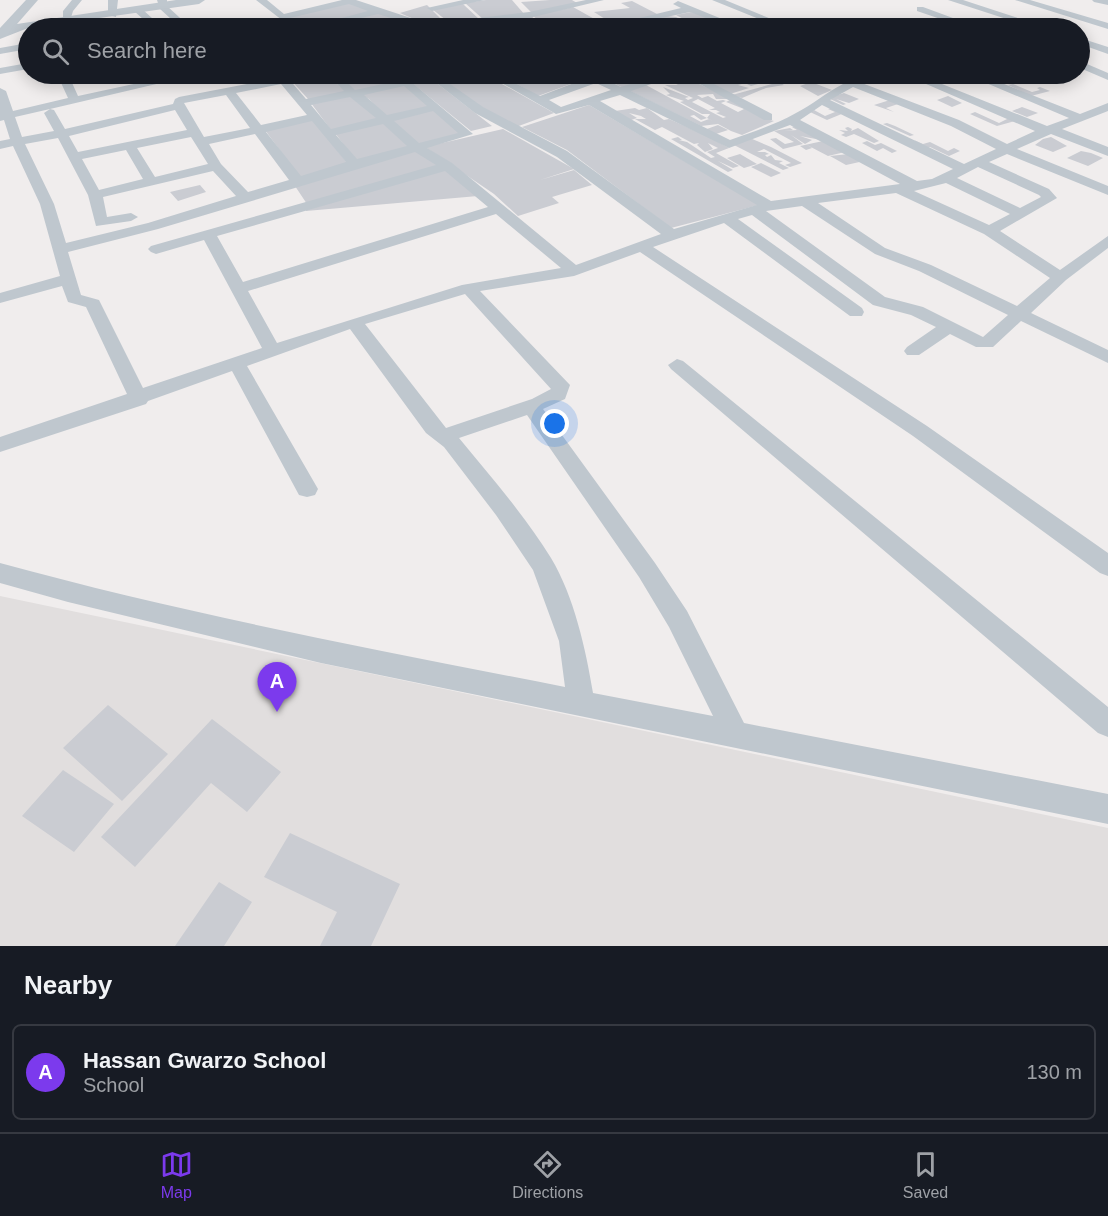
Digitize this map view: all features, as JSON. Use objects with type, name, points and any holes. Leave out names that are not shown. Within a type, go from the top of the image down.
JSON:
[{"type":"street","points":[[2,33],[32,0]]},
{"type":"street","points":[[67,18],[68,11],[77,0]]},
{"type":"street","points":[[113,0],[113,15]]},
{"type":"street","points":[[94,18],[139,11],[162,4],[199,0]]},
{"type":"street","points":[[432,8],[480,0]]},
{"type":"street","points":[[508,18],[526,11],[599,0]]},
{"type":"street","points":[[666,0],[716,18]]},
{"type":"street","points":[[718,0],[763,18]]},
{"type":"street","points":[[953,0],[1011,18]]},
{"type":"street","points":[[1020,0],[1081,18]]},
{"type":"street","points":[[1097,0],[1108,2]]},
{"type":"street","points":[[264,3],[282,16],[349,1],[404,18]]},
{"type":"street","points":[[362,5],[392,2]]},
{"type":"street","points":[[264,3],[279,4]]},
{"type":"street","points":[[578,3],[597,18]]},
{"type":"street","points":[[162,4],[177,18]]},
{"type":"street","points":[[650,18],[692,9]]},
{"type":"street","points":[[920,9],[946,18]]},
{"type":"street","points":[[139,11],[147,18]]},
{"type":"street","points":[[364,18],[380,11]]},
{"type":"street","points":[[743,18],[756,15]]},
{"type":"street","points":[[1090,21],[1108,26]]},
{"type":"street","points":[[2,33],[18,31]]},
{"type":"street","points":[[1090,44],[1108,51]]},
{"type":"street","points":[[1090,47],[1108,45]]},
{"type":"street","points":[[0,51],[18,48]]},
{"type":"street","points":[[0,71],[18,68]]},
{"type":"street","points":[[1090,69],[1108,77]]},
{"type":"street","points":[[67,84],[74,99]]},
{"type":"street","points":[[4,117],[138,84]]},
{"type":"street","points":[[178,106],[179,101],[263,84]]},
{"type":"street","points":[[286,84],[305,103],[354,165]]},
{"type":"street","points":[[344,84],[416,147],[447,166],[574,271]]},
{"type":"street","points":[[305,103],[397,84]]},
{"type":"street","points":[[50,113],[95,195],[101,223],[108,223],[241,193],[293,184],[467,134],[409,84]]},
{"type":"street","points":[[444,84],[479,110],[562,154],[671,234]]},
{"type":"street","points":[[509,84],[560,111],[641,84]]},
{"type":"street","points":[[539,100],[574,84]]},
{"type":"street","points":[[609,84],[729,144],[790,120],[845,84]]},
{"type":"street","points":[[706,84],[768,117]]},
{"type":"street","points":[[861,84],[1108,191]]},
{"type":"street","points":[[934,84],[1108,152]]},
{"type":"street","points":[[1004,84],[1098,113]]},
{"type":"street","points":[[0,91],[4,117],[43,194],[75,299],[93,304],[139,399]]},
{"type":"street","points":[[229,91],[258,129],[293,184],[303,207]]},
{"type":"street","points":[[114,98],[127,118]]},
{"type":"street","points":[[821,100],[972,166],[1044,192],[1050,198],[989,231]]},
{"type":"street","points":[[591,101],[762,208],[879,301],[917,311],[984,343],[1060,276],[1108,241]]},
{"type":"street","points":[[0,145],[60,134],[178,106]]},
{"type":"street","points":[[178,106],[216,166],[241,193]]},
{"type":"street","points":[[329,133],[437,107]]},
{"type":"street","points":[[0,423],[2,444],[139,399],[354,322],[468,288],[574,271],[671,234],[762,208],[918,187],[947,178],[1049,130],[1098,113]]},
{"type":"street","points":[[73,157],[129,145],[258,129],[316,117]]},
{"type":"street","points":[[790,120],[918,187]]},
{"type":"street","points":[[129,145],[151,182]]},
{"type":"street","points":[[95,195],[216,166]]},
{"type":"street","points":[[156,249],[447,166]]},
{"type":"street","points":[[947,178],[1021,214]]},
{"type":"street","points":[[900,188],[989,231],[1060,276]]},
{"type":"street","points":[[60,249],[153,226],[241,193]]},
{"type":"street","points":[[806,201],[880,251],[925,268],[1108,357]]},
{"type":"street","points":[[239,289],[500,208]]},
{"type":"street","points":[[726,217],[856,312]]},
{"type":"street","points":[[209,235],[273,351]]},
{"type":"street","points":[[641,246],[920,431],[1108,566]]},
{"type":"street","points":[[0,298],[68,279]]},
{"type":"street","points":[[442,436],[558,394],[561,385],[468,288]]},
{"type":"street","points":[[354,322],[433,428],[451,442],[504,509],[543,566],[572,641],[581,704]]},
{"type":"street","points":[[913,351],[948,327]]},
{"type":"street","points":[[237,364],[307,489]]},
{"type":"street","points":[[677,365],[1108,724]]},
{"type":"street","points":[[530,405],[647,570],[678,620],[735,733]]},
{"type":"street","points":[[0,573],[68,592],[321,651],[1108,809]]},
{"type":"shaded area","points":[[0,596],[1108,828],[1108,946],[0,946]]},
{"type":"building","points":[[512,0],[525,15],[482,18],[465,3]]},
{"type":"building","points":[[572,0],[577,3],[532,13],[521,2]]},
{"type":"building","points":[[632,1],[659,15],[644,18],[604,18],[594,12],[630,8],[621,3]]},
{"type":"building","points":[[350,3],[372,11],[344,18],[287,17]]},
{"type":"building","points":[[463,4],[478,18],[443,18],[432,9]]},
{"type":"building","points":[[427,5],[440,18],[412,18],[400,13]]},
{"type":"building","points":[[573,7],[593,18],[536,18],[533,16]]},
{"type":"building","points":[[380,12],[397,18],[362,18],[360,17]]},
{"type":"building","points":[[691,12],[710,18],[682,18],[676,15]]},
{"type":"building","points":[[294,84],[338,84],[346,92],[309,100]]},
{"type":"building","points":[[347,84],[392,84],[355,91]]},
{"type":"building","points":[[406,84],[432,107],[386,118],[369,99],[359,94]]},
{"type":"building","points":[[413,84],[438,84],[492,126],[471,131]]},
{"type":"building","points":[[449,84],[502,84],[554,113],[516,127],[475,103]]},
{"type":"building","points":[[517,84],[570,84],[538,96]]},
{"type":"building","points":[[615,84],[634,84],[623,88]]},
{"type":"building","points":[[676,84],[699,84],[730,99],[716,99],[713,94],[697,95],[702,98],[708,96],[717,101],[726,101],[721,103],[738,112],[744,109],[726,102],[730,100],[762,118],[774,121],[742,135],[731,131],[707,118],[710,114],[702,114],[680,102],[684,101],[666,95],[670,94],[663,87],[689,97],[685,98],[688,100],[693,98],[665,85],[678,85]],"holes":[[[698,99],[715,108],[709,110],[716,110],[720,112],[716,113],[726,117],[723,118],[692,102]]]},
{"type":"building","points":[[742,84],[738,85],[749,88],[730,94],[713,85]]},
{"type":"building","points":[[772,84],[784,85],[766,88],[742,98],[732,95]]},
{"type":"building","points":[[816,84],[832,90],[818,96],[800,86]]},
{"type":"building","points":[[1013,84],[1032,92],[1040,90],[1037,88],[1040,87],[1050,91],[1031,96],[1008,85]]},
{"type":"building","points":[[646,85],[707,118],[701,120],[694,115],[690,116],[701,122],[709,119],[718,124],[701,126],[628,90]]},
{"type":"building","points":[[844,93],[859,99],[849,103],[836,99],[846,104],[843,105],[828,98]]},
{"type":"building","points":[[349,95],[379,119],[331,130],[311,103]]},
{"type":"building","points":[[948,96],[962,103],[952,107],[937,100]]},
{"type":"building","points":[[890,100],[898,104],[886,108],[894,112],[874,105]]},
{"type":"building","points":[[589,105],[759,205],[671,228],[567,150],[522,127]]},
{"type":"building","points":[[1022,107],[1038,113],[1027,117],[1012,111]]},
{"type":"building","points":[[635,108],[639,110],[647,108],[664,120],[669,119],[729,148],[716,153],[739,166],[733,168],[718,161],[733,170],[728,172],[671,139],[678,137],[682,140],[679,140],[687,142],[711,158],[715,157],[707,152],[718,148],[708,143],[713,149],[705,152],[697,145],[699,143],[694,144],[662,127],[655,130],[635,119],[646,119],[641,116],[629,113],[637,118],[631,120],[615,111]]},
{"type":"building","points":[[832,108],[844,113],[827,120],[810,112],[814,110],[825,116],[835,112],[828,109]]},
{"type":"building","points":[[434,110],[463,134],[417,145],[390,120]]},
{"type":"building","points":[[975,112],[999,123],[1009,118],[1015,121],[997,126],[970,114]]},
{"type":"building","points":[[313,120],[348,164],[301,179],[265,130]]},
{"type":"building","points":[[382,122],[410,146],[357,162],[335,133]]},
{"type":"building","points":[[887,123],[914,135],[910,136],[883,124]]},
{"type":"building","points":[[718,125],[728,130],[713,135],[704,130]]},
{"type":"building","points":[[796,126],[821,140],[800,136],[812,140],[805,144],[791,135],[803,144],[783,149],[770,139],[776,138],[785,144],[794,142],[774,131],[790,128],[793,130],[784,131],[797,130],[792,127]]},
{"type":"building","points":[[845,128],[852,129],[851,131],[858,128],[879,141],[874,143],[854,134],[846,137],[841,135],[845,133],[839,130],[848,131]]},
{"type":"building","points":[[503,129],[574,169],[540,180],[574,170],[592,185],[552,197],[559,203],[518,216],[494,194],[425,147]]},
{"type":"building","points":[[1051,137],[1067,146],[1053,152],[1035,145]]},
{"type":"building","points":[[750,138],[802,163],[790,167],[785,165],[791,163],[764,149],[757,152],[765,152],[769,154],[765,155],[767,157],[771,155],[775,160],[783,161],[779,163],[789,168],[783,170],[732,144]]},
{"type":"building","points":[[914,140],[923,144],[930,142],[948,151],[954,148],[960,151],[949,156],[930,147],[925,149]]},
{"type":"building","points":[[823,141],[845,152],[828,156],[807,145],[812,148],[806,150],[800,146]]},
{"type":"building","points":[[867,141],[875,145],[881,143],[897,151],[892,153],[883,148],[877,151],[862,143]]},
{"type":"building","points":[[416,150],[440,165],[307,204],[295,186]]},
{"type":"building","points":[[1081,151],[1103,158],[1088,166],[1067,158]]},
{"type":"building","points":[[740,154],[757,164],[744,168],[727,158]]},
{"type":"building","points":[[849,154],[864,161],[846,165],[830,156]]},
{"type":"building","points":[[761,163],[781,173],[771,177],[751,167]]},
{"type":"building","points":[[445,169],[478,196],[306,211],[306,210]]},
{"type":"building","points":[[200,185],[206,192],[178,201],[170,192]]},
{"type":"building","points":[[108,705],[168,754],[122,801],[63,748]]},
{"type":"building","points":[[212,719],[281,772],[247,812],[211,783],[135,867],[101,837]]},
{"type":"building","points":[[63,770],[114,804],[74,852],[22,816]]},
{"type":"building","points":[[290,833],[400,884],[371,946],[320,946],[337,912],[264,877]]},
{"type":"building","points":[[219,882],[252,902],[224,946],[175,946]]},
{"type":"place","name":"Hassan Gwarzo School","points":[[277,712]]}]
